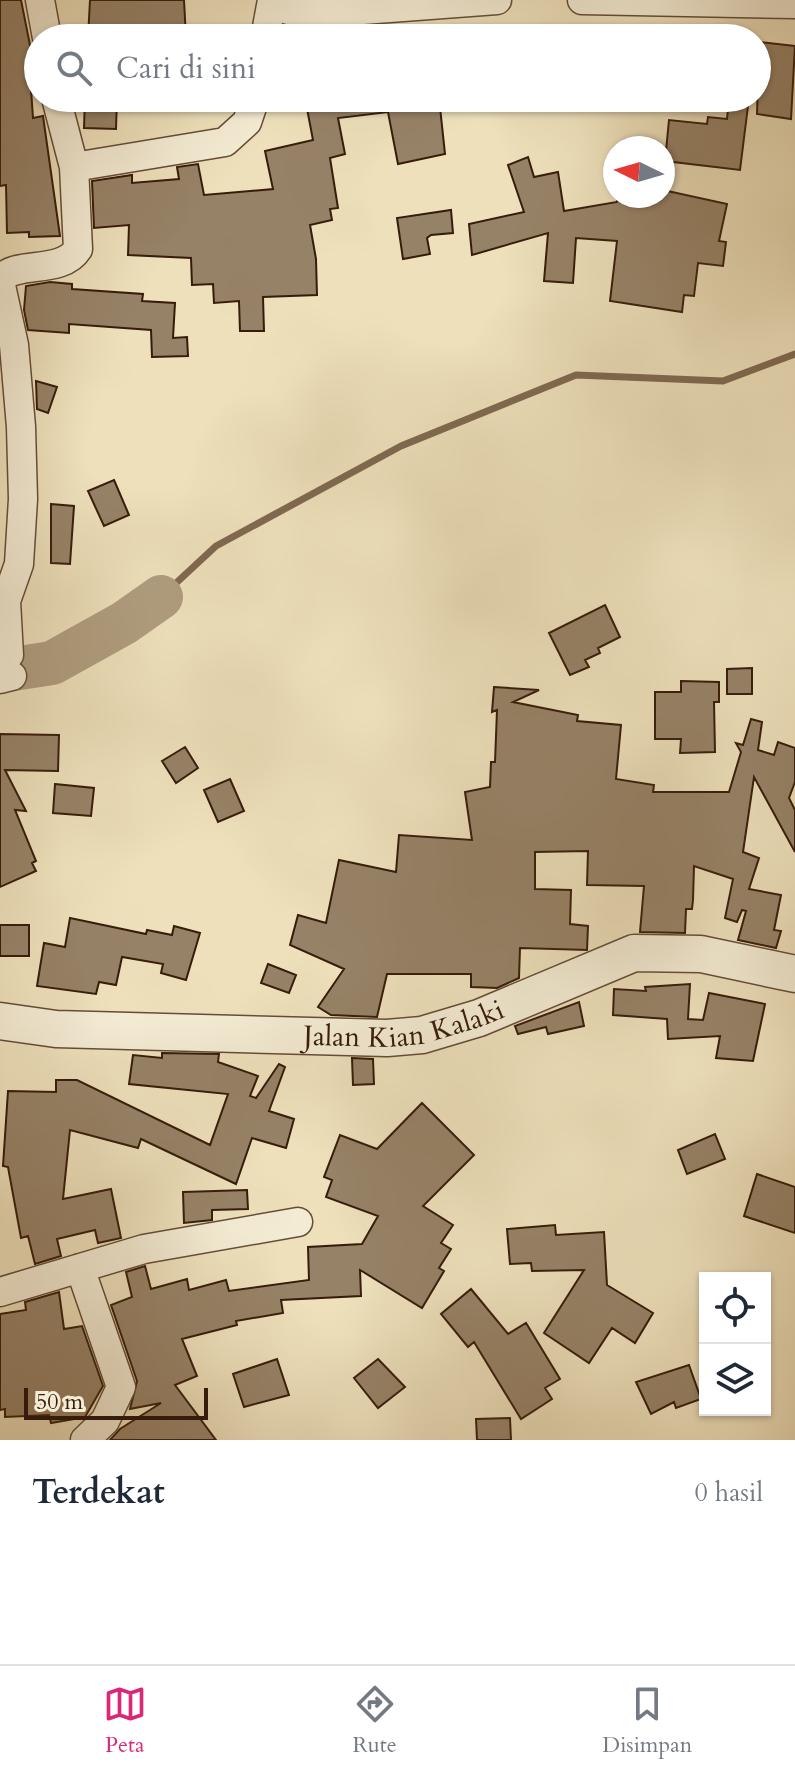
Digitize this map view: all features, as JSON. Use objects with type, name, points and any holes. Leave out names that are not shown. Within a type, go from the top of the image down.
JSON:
[{"type":"street","points":[[40,0],[44,24]]},
{"type":"street","points":[[268,24],[272,0],[288,10],[309,14],[497,0]]},
{"type":"street","points":[[582,0],[795,4]]},
{"type":"street","points":[[7,670],[3,599],[19,564],[23,499],[14,345],[0,281],[2,272],[73,257],[78,249],[79,212],[74,167],[60,112]]},
{"type":"street","points":[[74,167],[225,142],[247,122],[250,112]]},
{"type":"street","name":"Jalan Kian Kalaki","points":[[0,1021],[56,1029],[387,1038],[422,1035],[479,1018],[634,953],[701,954],[795,974]]},
{"type":"street","points":[[0,1292],[144,1249],[298,1222]]},
{"type":"street","points":[[80,1268],[121,1387],[105,1421],[85,1440]]},
{"type":"building","points":[[0,0],[21,0],[26,24],[24,112],[33,112],[33,118],[43,116],[60,236],[29,237],[29,232],[7,233],[6,185],[0,186]]},
{"type":"building","points":[[90,0],[184,0],[185,24],[89,24]]},
{"type":"building","points":[[771,43],[795,46],[791,119],[757,114],[771,112]]},
{"type":"building","points":[[85,112],[117,112],[116,129],[84,128]]},
{"type":"building","points":[[308,112],[388,112],[338,118],[345,154],[330,158],[338,208],[330,209],[332,220],[310,225],[316,259],[317,295],[263,297],[264,331],[240,331],[239,301],[214,303],[213,284],[192,285],[191,258],[128,255],[129,225],[94,228],[92,181],[132,175],[132,183],[179,179],[177,167],[198,164],[204,195],[273,189],[265,151],[313,140]]},
{"type":"building","points":[[388,112],[440,112],[445,154],[398,164]]},
{"type":"building","points":[[728,112],[747,112],[740,170],[675,162],[675,136],[667,136],[669,120],[707,124],[708,117],[727,119]]},
{"type":"building","points":[[528,157],[534,177],[558,172],[564,211],[603,204],[603,208],[675,208],[675,193],[727,204],[719,241],[726,242],[723,266],[698,263],[694,296],[684,295],[682,312],[610,301],[617,241],[576,238],[573,283],[544,281],[548,233],[472,255],[469,224],[524,212],[508,165]]},
{"type":"building","points":[[451,210],[453,233],[431,235],[427,238],[430,254],[403,259],[397,218]]},
{"type":"building","points":[[50,282],[72,284],[72,289],[143,294],[142,301],[175,303],[173,338],[187,337],[188,356],[152,357],[151,330],[69,324],[69,333],[28,330],[24,310],[26,286]]},
{"type":"building","points":[[36,381],[57,387],[48,413],[37,409]]},
{"type":"building","points":[[114,480],[129,515],[104,526],[88,491]]},
{"type":"building","points":[[51,504],[74,506],[70,564],[51,563]]},
{"type":"building","points":[[605,605],[620,637],[598,648],[600,653],[585,660],[589,667],[570,675],[549,633]]},
{"type":"building","points":[[752,668],[752,694],[727,694],[727,669]]},
{"type":"building","points":[[681,681],[719,682],[719,702],[714,702],[715,752],[680,753],[681,739],[655,739],[655,692],[681,692]]},
{"type":"building","points":[[494,687],[539,690],[513,702],[578,715],[577,721],[621,725],[616,779],[654,785],[653,792],[729,792],[741,752],[736,743],[743,745],[751,719],[762,722],[758,750],[774,755],[778,742],[795,748],[795,782],[789,798],[795,810],[795,852],[754,777],[743,852],[759,858],[749,889],[781,895],[774,930],[781,931],[776,948],[738,940],[746,911],[742,910],[737,922],[725,918],[733,879],[694,866],[692,909],[686,909],[685,933],[640,932],[644,886],[587,885],[588,851],[535,852],[535,889],[571,890],[570,924],[588,926],[587,950],[520,948],[519,978],[497,988],[471,987],[471,974],[387,974],[377,1017],[331,1015],[318,1007],[344,969],[290,945],[298,915],[326,923],[339,860],[396,872],[399,835],[472,840],[465,792],[490,787],[491,762],[495,762],[497,710],[492,712]]},
{"type":"building","points":[[0,734],[59,735],[58,771],[5,770],[26,811],[15,810],[36,861],[32,863],[36,871],[0,887]]},
{"type":"building","points":[[185,747],[198,768],[176,783],[162,761]]},
{"type":"building","points":[[230,779],[244,811],[218,822],[204,790]]},
{"type":"building","points":[[55,784],[94,788],[91,816],[53,813]]},
{"type":"building","points":[[70,918],[146,934],[147,930],[172,935],[174,926],[200,933],[186,980],[161,973],[163,964],[122,957],[116,985],[99,982],[96,994],[37,986],[44,943],[65,947]]},
{"type":"building","points":[[0,925],[29,925],[29,956],[0,956]]},
{"type":"building","points":[[268,964],[296,975],[289,993],[261,983]]},
{"type":"building","points":[[690,984],[688,1019],[703,1020],[709,993],[765,1004],[753,1061],[716,1058],[720,1036],[668,1039],[667,1019],[613,1015],[614,989],[646,991],[645,987]]},
{"type":"building","points":[[579,1002],[584,1026],[548,1034],[546,1027],[518,1034],[515,1026]]},
{"type":"building","points":[[162,1053],[219,1054],[218,1062],[258,1076],[250,1096],[256,1098],[279,1064],[285,1067],[269,1111],[294,1119],[286,1148],[252,1138],[236,1184],[141,1139],[138,1148],[70,1130],[63,1199],[111,1189],[121,1238],[98,1243],[95,1230],[57,1239],[61,1256],[35,1264],[28,1236],[21,1238],[8,1167],[3,1166],[8,1091],[56,1092],[56,1080],[77,1080],[210,1145],[228,1094],[129,1084],[133,1055],[162,1058]]},
{"type":"building","points":[[352,1058],[373,1059],[374,1084],[353,1085]]},
{"type":"building","points":[[422,1103],[474,1155],[423,1206],[453,1225],[441,1243],[451,1249],[439,1268],[444,1271],[422,1308],[360,1270],[361,1296],[281,1300],[283,1313],[236,1321],[237,1325],[182,1339],[197,1376],[175,1385],[216,1440],[110,1440],[120,1429],[161,1403],[130,1409],[137,1381],[111,1305],[132,1297],[126,1272],[145,1266],[151,1289],[187,1279],[189,1290],[226,1280],[229,1291],[309,1280],[308,1247],[362,1244],[378,1216],[326,1197],[332,1180],[324,1177],[340,1135],[377,1149]]},
{"type":"building","points":[[715,1134],[725,1159],[687,1174],[678,1150]]},
{"type":"building","points":[[757,1174],[795,1187],[795,1233],[744,1216]]},
{"type":"building","points":[[247,1190],[248,1209],[212,1210],[212,1220],[184,1223],[183,1192]]},
{"type":"building","points":[[555,1225],[556,1235],[604,1232],[607,1285],[653,1313],[635,1343],[612,1328],[589,1363],[544,1333],[584,1270],[532,1271],[531,1263],[510,1264],[507,1229]]},
{"type":"building","points":[[471,1289],[508,1334],[526,1323],[560,1379],[545,1388],[552,1399],[521,1419],[474,1342],[468,1347],[441,1314]]},
{"type":"building","points":[[59,1292],[64,1329],[82,1326],[103,1386],[85,1417],[51,1423],[49,1415],[5,1417],[5,1409],[0,1410],[0,1314],[26,1310],[25,1302]]},
{"type":"building","points":[[277,1359],[289,1395],[244,1407],[233,1374]]},
{"type":"building","points":[[378,1359],[405,1387],[378,1408],[354,1378]]},
{"type":"building","points":[[689,1365],[699,1400],[676,1408],[674,1402],[651,1414],[636,1382]]},
{"type":"building","points":[[510,1418],[511,1440],[477,1440],[476,1419]]},
{"type":"waterway","points":[[161,597],[216,546],[401,446],[576,375],[723,381],[795,354]]},
{"type":"waterway","points":[[0,671],[52,663],[124,623],[161,597]]}]
